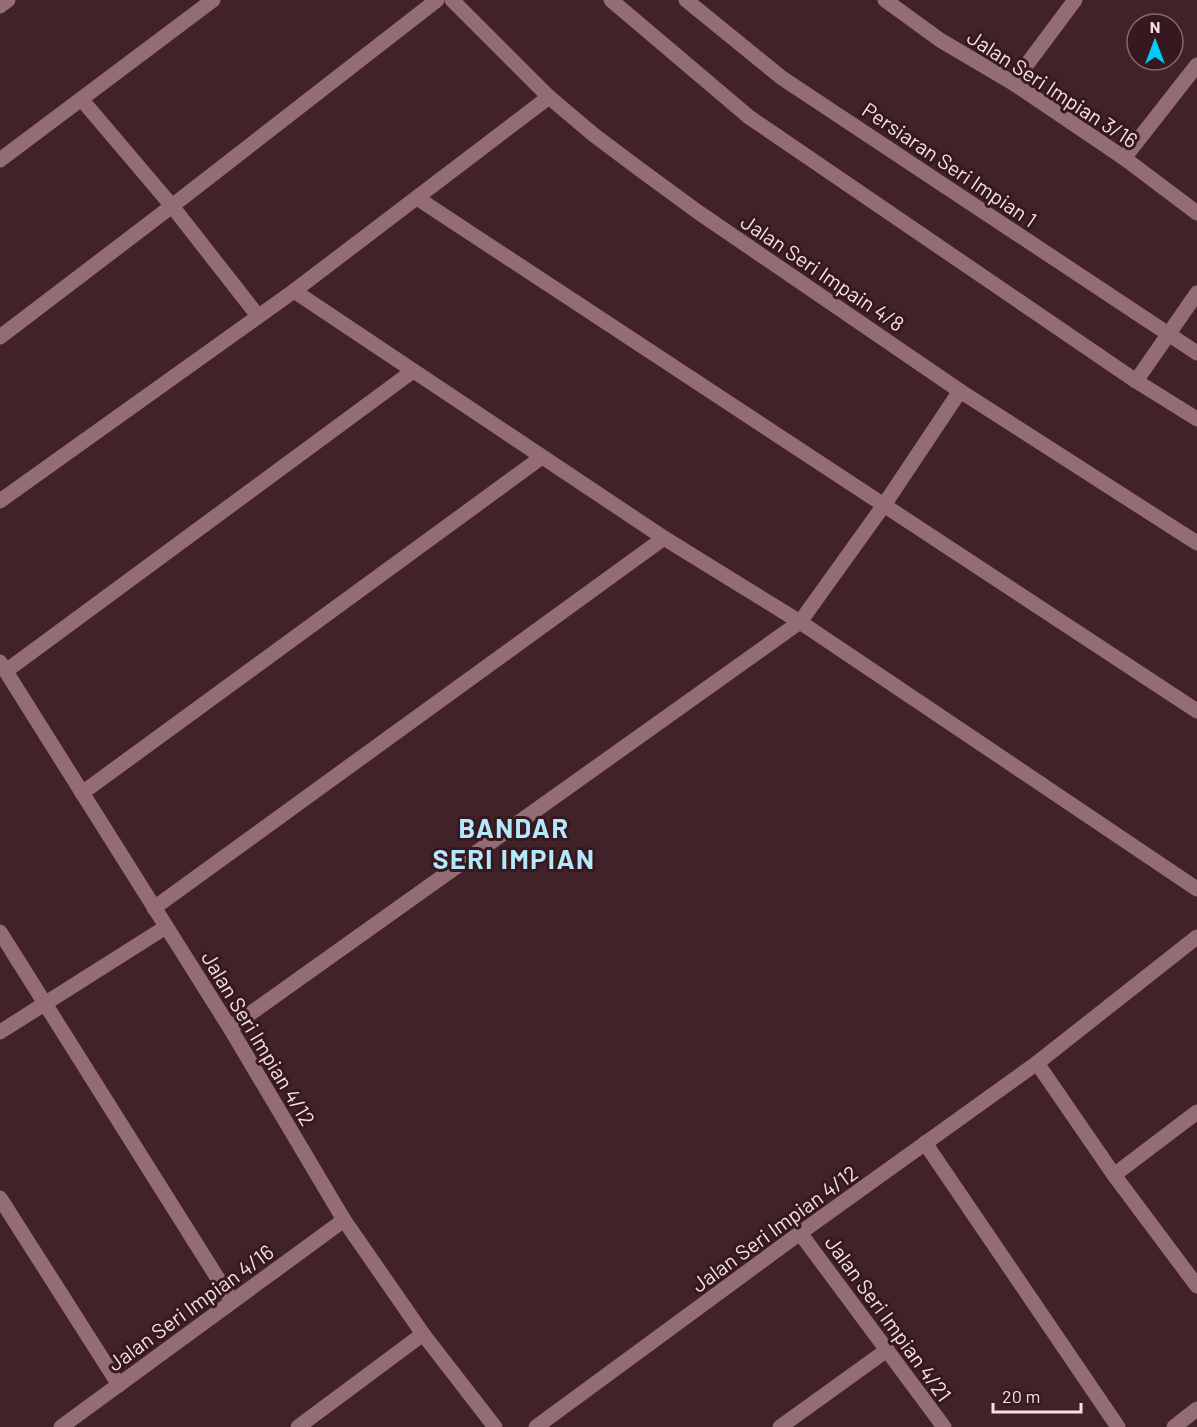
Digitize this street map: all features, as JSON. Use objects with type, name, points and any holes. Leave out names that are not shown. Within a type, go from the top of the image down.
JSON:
[{"type":"street","points":[[0,6],[8,0]]},
{"type":"street","points":[[0,160],[213,0]]},
{"type":"street","points":[[0,337],[437,0]]},
{"type":"street","name":"Jalan Seri Impain 4/8","points":[[452,0],[549,97],[594,135],[698,212],[960,391],[1197,543]]},
{"type":"street","points":[[611,0],[749,117],[1136,381],[1197,419]]},
{"type":"street","name":"Persiaran Seri Impian 1","points":[[686,0],[782,78],[1197,354]]},
{"type":"street","points":[[1013,82],[1075,0]]},
{"type":"street","name":"Jalan Seri Impian 3/16","points":[[887,1],[940,40],[1013,82],[1124,158],[1197,213]]},
{"type":"street","points":[[1124,158],[1197,65]]},
{"type":"street","points":[[0,501],[294,291],[549,97]]},
{"type":"street","points":[[81,100],[172,206],[258,316]]},
{"type":"street","points":[[417,198],[1197,711]]},
{"type":"street","points":[[294,291],[664,538],[800,622],[1197,889]]},
{"type":"street","points":[[1136,381],[1197,293]]},
{"type":"street","points":[[3,667],[413,371]]},
{"type":"street","points":[[230,1028],[800,622],[884,505],[960,391]]},
{"type":"street","points":[[82,793],[542,457]]},
{"type":"street","points":[[154,908],[664,538]]},
{"type":"street","name":"Jalan Seri Impian 4/12","points":[[3,667],[230,1028],[344,1220],[423,1334],[495,1427]]},
{"type":"street","points":[[0,1032],[166,927]]},
{"type":"street","points":[[0,932],[232,1301]]},
{"type":"street","name":"Jalan Seri Impian 4/12","points":[[536,1427],[1037,1063],[1197,937]]},
{"type":"street","points":[[1037,1063],[1114,1175],[1197,1286]]},
{"type":"street","points":[[1114,1175],[1197,1112]]},
{"type":"street","points":[[925,1143],[1118,1427]]},
{"type":"street","points":[[0,1198],[119,1385]]},
{"type":"street","name":"Jalan Seri Impian 4/16","points":[[61,1427],[344,1220]]},
{"type":"street","name":"Jalan Seri Impian 4/21","points":[[800,1233],[944,1427]]},
{"type":"street","points":[[298,1427],[423,1334]]},
{"type":"street","points":[[780,1427],[886,1350]]},
{"type":"street","points":[[1174,1427],[1197,1409]]},
{"type":"district","name":"BANDAR SERI IMPIAN","points":[[514,842]]}]
